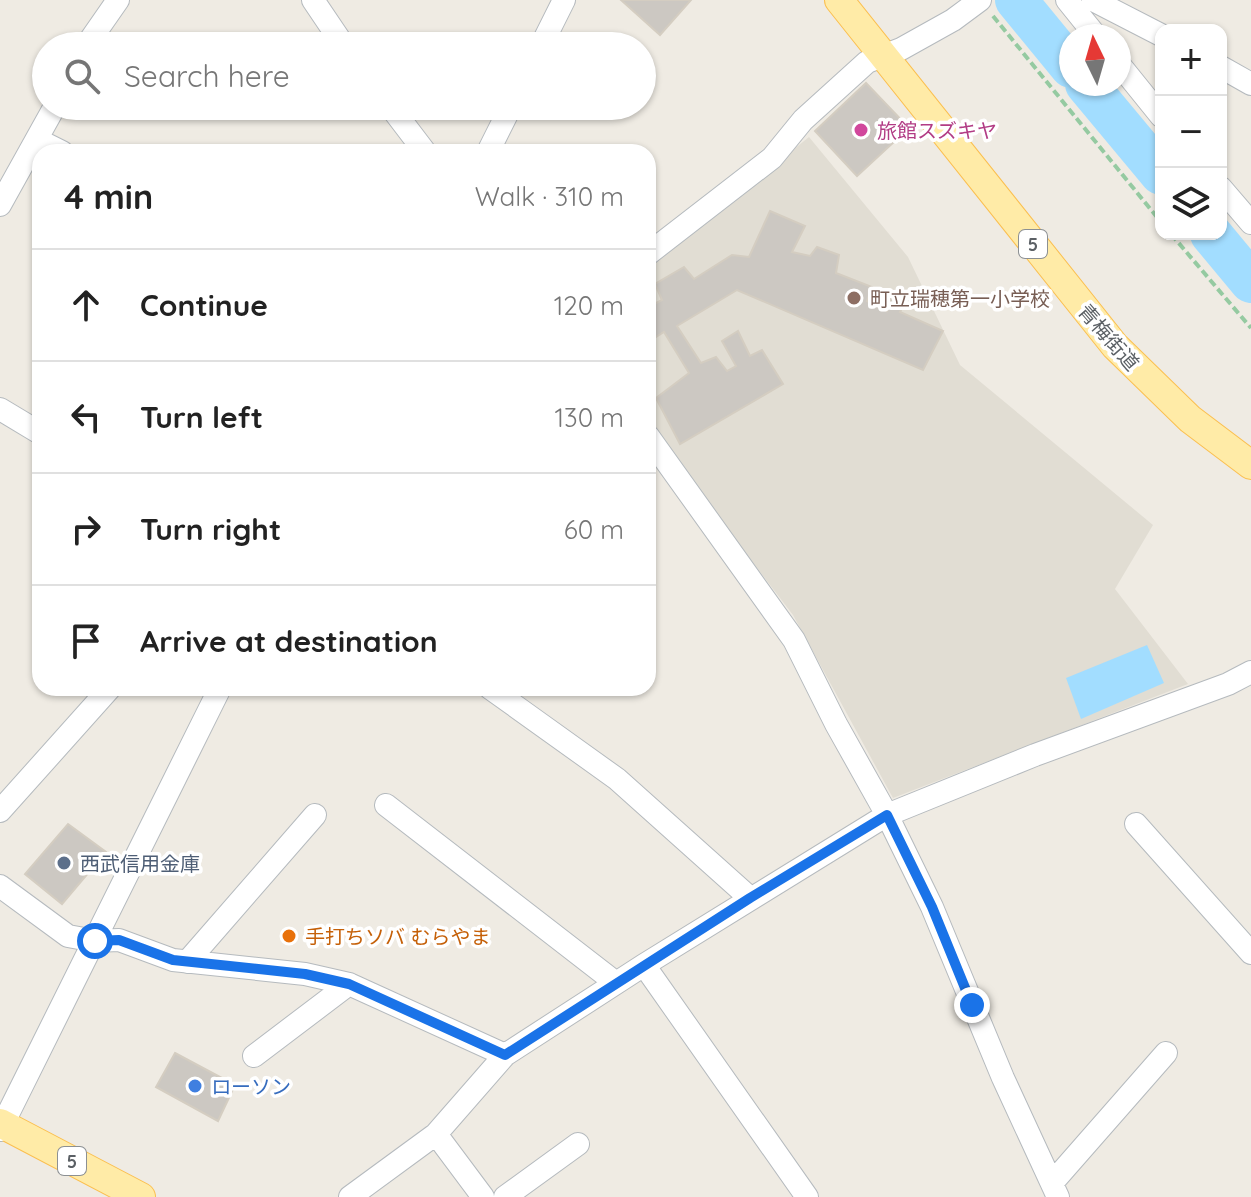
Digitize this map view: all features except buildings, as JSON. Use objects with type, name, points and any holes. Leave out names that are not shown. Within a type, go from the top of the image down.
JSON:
[{"type":"main road","name":"青梅街道","points":[[839,0],[1115,346],[1182,412],[1251,465]]},
{"type":"main road","name":"5","points":[[1,1125],[141,1197]]},
{"type":"street","points":[[96,32],[118,0]]},
{"type":"street","points":[[313,0],[335,32]]},
{"type":"street","points":[[548,32],[564,0]]},
{"type":"street","points":[[656,248],[772,158],[803,120],[867,62],[953,20],[980,0]]},
{"type":"street","points":[[1067,0],[1086,24]]},
{"type":"street","points":[[1093,0],[1155,32]]},
{"type":"street","points":[[1227,70],[1251,84]]},
{"type":"street","points":[[1131,78],[1155,104]]},
{"type":"street","points":[[36,144],[48,120]]},
{"type":"street","points":[[401,120],[419,144]]},
{"type":"street","points":[[492,144],[504,120]]},
{"type":"street","points":[[38,140],[46,144]]},
{"type":"street","points":[[0,205],[32,150]]},
{"type":"street","points":[[1227,195],[1251,223]]},
{"type":"street","points":[[0,409],[32,428]]},
{"type":"street","points":[[656,447],[794,640],[932,907],[1003,1078],[1055,1190],[1166,1053]]},
{"type":"street","points":[[350,1197],[436,1134],[505,1055],[750,898],[887,815],[1035,755],[1228,684],[1251,672]]},
{"type":"street","points":[[0,811],[103,696]]},
{"type":"street","points":[[1,1125],[216,696]]},
{"type":"street","points":[[501,696],[617,779],[750,898]]},
{"type":"street","points":[[386,805],[616,983]]},
{"type":"street","points":[[187,962],[315,815]]},
{"type":"street","points":[[1136,824],[1251,953]]},
{"type":"street","points":[[0,886],[68,936],[95,941],[119,940],[173,960],[305,974],[349,984],[505,1055]]},
{"type":"street","points":[[644,965],[802,1196]]},
{"type":"street","points":[[254,1056],[349,984]]},
{"type":"street","points":[[436,1134],[483,1197]]},
{"type":"street","points":[[505,1197],[578,1144]]},
{"type":"path","points":[[980,0],[1155,215]]},
{"type":"path","points":[[1176,240],[1251,328]]},
{"type":"shaded area","points":[[809,137],[908,257],[960,365],[1153,525],[1115,589],[1188,684],[893,798],[793,615],[656,435],[656,261]]},
{"type":"water","points":[[1147,645],[1164,683],[1081,719],[1066,678]]},
{"type":"waterway","points":[[1016,0],[1059,52]]},
{"type":"waterway","points":[[1096,96],[1156,168]]},
{"type":"waterway","points":[[1216,240],[1251,282]]},
{"type":"place","name":"旅館スズキヤ","points":[[861,130]]},
{"type":"place","name":"町立瑞穂第一小学校","points":[[854,298]]},
{"type":"place","name":"西武信用金庫","points":[[64,863]]},
{"type":"place","name":"手打ちソバ むらやま","points":[[289,936]]},
{"type":"place","name":"ローソン","points":[[195,1086]]},
{"type":"route","points":[[95,941],[119,940],[173,960],[305,974],[349,984],[505,1055],[750,898],[887,815],[932,907],[972,1005]]}]
